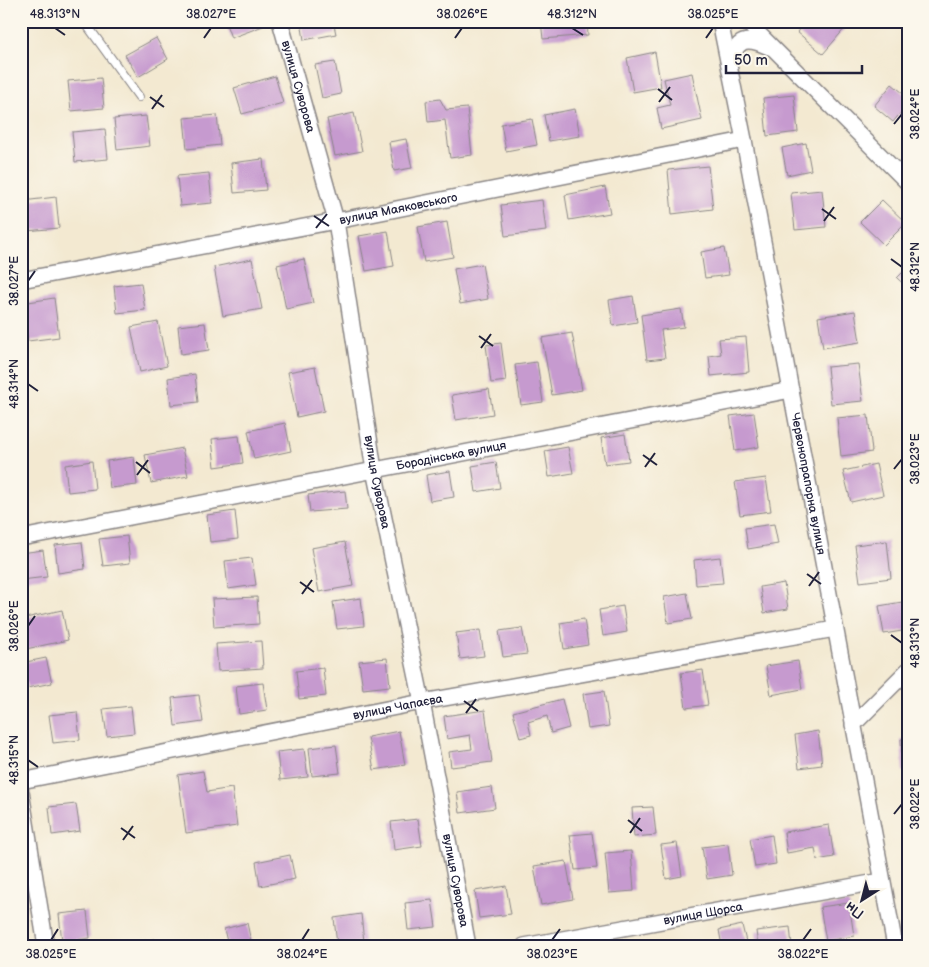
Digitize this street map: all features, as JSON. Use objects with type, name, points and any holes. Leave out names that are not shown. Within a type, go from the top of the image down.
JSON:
[{"type":"street","name":"вулиця Суворова","points":[[280,21],[336,221],[374,470],[422,702],[468,946]]},
{"type":"street","name":"Червонопрапорна вулиця","points":[[720,21],[895,946]]},
{"type":"street","points":[[746,21],[906,179]]},
{"type":"street","points":[[729,63],[736,46],[742,42],[750,41],[774,50]]},
{"type":"street","name":"вулиця Маяковського","points":[[21,280],[336,221],[744,140]]},
{"type":"street","name":"Бородінська вулиця","points":[[21,538],[791,390]]},
{"type":"street","name":"вулиця Чапаєва","points":[[21,781],[422,702],[835,629]]},
{"type":"street","points":[[853,725],[908,670]]},
{"type":"street","points":[[21,792],[46,946]]},
{"type":"street","name":"вулиця Щорса","points":[[524,946],[882,881]]},
{"type":"lane","points":[[84,21],[138,97]]},
{"type":"building","points":[[225,21],[261,21],[263,26],[231,38]]},
{"type":"building","points":[[301,21],[333,21],[336,34],[304,40]]},
{"type":"building","points":[[541,21],[587,21],[588,35],[543,39]]},
{"type":"building","points":[[806,21],[851,21],[823,54],[797,32]]},
{"type":"building","points":[[156,38],[168,59],[138,77],[125,55]]},
{"type":"building","points":[[655,52],[661,87],[633,92],[627,58]]},
{"type":"building","points":[[335,62],[341,94],[322,98],[315,65]]},
{"type":"building","points":[[692,73],[702,120],[661,129],[657,108],[670,105],[664,79]]},
{"type":"building","points":[[275,76],[283,103],[242,114],[234,88]]},
{"type":"building","points":[[101,78],[104,108],[71,111],[68,81]]},
{"type":"building","points":[[892,84],[908,97],[908,104],[893,122],[874,106]]},
{"type":"building","points":[[794,95],[798,132],[767,136],[763,98]]},
{"type":"building","points":[[440,99],[446,110],[467,108],[472,155],[450,158],[445,120],[428,122],[426,101]]},
{"type":"building","points":[[575,109],[580,136],[549,141],[544,115]]},
{"type":"building","points":[[354,113],[362,151],[335,156],[327,119]]},
{"type":"building","points":[[217,115],[220,145],[187,149],[184,118]]},
{"type":"building","points":[[146,116],[150,146],[117,150],[114,119]]},
{"type":"building","points":[[532,119],[537,145],[506,151],[501,124]]},
{"type":"building","points":[[105,129],[108,159],[75,162],[72,132]]},
{"type":"building","points":[[406,139],[412,168],[394,171],[389,142]]},
{"type":"building","points":[[806,143],[811,170],[787,175],[782,148]]},
{"type":"building","points":[[263,159],[266,190],[234,193],[231,163]]},
{"type":"building","points":[[708,166],[713,209],[672,214],[668,170]]},
{"type":"building","points":[[209,173],[212,203],[180,206],[177,176]]},
{"type":"building","points":[[605,187],[610,213],[569,220],[565,195]]},
{"type":"building","points":[[822,190],[826,227],[795,230],[791,193]]},
{"type":"building","points":[[56,197],[59,228],[26,231],[23,201]]},
{"type":"building","points":[[542,200],[546,231],[505,236],[501,205]]},
{"type":"building","points":[[882,200],[906,223],[884,245],[860,222]]},
{"type":"building","points":[[447,222],[453,257],[424,262],[418,227]]},
{"type":"building","points":[[388,231],[394,266],[366,271],[359,236]]},
{"type":"building","points":[[724,248],[729,275],[705,278],[701,252]]},
{"type":"building","points":[[252,259],[262,309],[223,316],[214,267]]},
{"type":"building","points":[[304,259],[313,303],[286,309],[277,265]]},
{"type":"building","points":[[482,264],[488,299],[460,304],[454,269]]},
{"type":"building","points":[[908,267],[908,288],[897,278]]},
{"type":"building","points":[[141,283],[145,310],[117,313],[114,286]]},
{"type":"building","points":[[633,296],[637,322],[613,326],[609,300]]},
{"type":"building","points":[[54,298],[59,337],[28,341],[22,303]]},
{"type":"building","points":[[681,309],[684,327],[661,330],[665,358],[647,360],[641,315]]},
{"type":"building","points":[[855,311],[860,342],[823,348],[818,317]]},
{"type":"building","points":[[158,322],[167,366],[140,372],[131,327]]},
{"type":"building","points":[[205,323],[209,350],[181,354],[178,326]]},
{"type":"building","points":[[572,333],[582,390],[552,395],[542,338]]},
{"type":"building","points":[[746,337],[749,372],[711,376],[709,356],[721,354],[719,339]]},
{"type":"building","points":[[501,343],[506,381],[491,383],[486,345]]},
{"type":"building","points":[[537,362],[543,402],[521,405],[515,365]]},
{"type":"building","points":[[858,364],[863,401],[831,404],[827,367]]},
{"type":"building","points":[[315,367],[324,411],[297,417],[288,372]]},
{"type":"building","points":[[195,374],[198,402],[171,405],[168,378]]},
{"type":"building","points":[[489,389],[493,414],[456,420],[452,395]]},
{"type":"building","points":[[754,413],[759,447],[735,451],[730,416]]},
{"type":"building","points":[[868,415],[872,452],[841,456],[837,418]]},
{"type":"building","points":[[285,423],[291,451],[254,459],[248,431]]},
{"type":"building","points":[[625,434],[629,461],[605,464],[601,438]]},
{"type":"building","points":[[239,436],[243,463],[215,467],[212,439]]},
{"type":"building","points":[[568,447],[573,473],[549,477],[545,451]]},
{"type":"building","points":[[182,448],[188,476],[151,483],[145,455]]},
{"type":"building","points":[[134,457],[137,485],[110,488],[107,461]]},
{"type":"building","points":[[92,461],[95,489],[68,492],[65,465]]},
{"type":"building","points":[[496,462],[500,488],[476,492],[472,466]]},
{"type":"building","points":[[876,464],[883,495],[851,502],[843,471]]},
{"type":"building","points":[[450,471],[454,497],[430,501],[426,475]]},
{"type":"building","points":[[766,478],[771,511],[740,515],[735,482]]},
{"type":"building","points":[[345,491],[347,509],[310,512],[308,495]]},
{"type":"building","points":[[235,511],[238,539],[210,542],[207,515]]},
{"type":"building","points":[[774,524],[778,544],[748,549],[745,528]]},
{"type":"building","points":[[127,536],[130,563],[103,566],[99,539]]},
{"type":"building","points":[[887,541],[891,578],[860,582],[855,545]]},
{"type":"building","points":[[82,542],[85,569],[58,573],[55,545]]},
{"type":"building","points":[[345,542],[353,586],[319,592],[311,548]]},
{"type":"building","points":[[43,550],[47,577],[21,580],[21,553]]},
{"type":"building","points":[[720,557],[723,583],[696,585],[694,560]]},
{"type":"building","points":[[252,558],[256,585],[228,589],[225,561]]},
{"type":"building","points":[[784,583],[788,609],[764,613],[760,587]]},
{"type":"building","points":[[687,593],[692,619],[668,623],[664,597]]},
{"type":"building","points":[[257,597],[259,624],[214,627],[212,599]]},
{"type":"building","points":[[361,598],[364,626],[337,629],[333,602]]},
{"type":"building","points":[[908,601],[908,630],[884,634],[879,606]]},
{"type":"building","points":[[623,606],[627,632],[603,636],[599,610]]},
{"type":"building","points":[[62,610],[68,640],[26,649],[21,619]]},
{"type":"building","points":[[584,619],[588,645],[564,649],[560,623]]},
{"type":"building","points":[[522,628],[527,654],[503,657],[499,631]]},
{"type":"building","points":[[480,630],[484,656],[460,659],[456,633]]},
{"type":"building","points":[[261,641],[263,668],[218,671],[216,644]]},
{"type":"building","points":[[46,658],[52,683],[27,688],[21,663]]},
{"type":"building","points":[[387,658],[390,686],[363,689],[359,661]]},
{"type":"building","points":[[798,661],[802,689],[771,695],[766,666]]},
{"type":"building","points":[[323,668],[326,696],[299,699],[296,671]]},
{"type":"building","points":[[703,670],[708,705],[686,708],[681,673]]},
{"type":"building","points":[[263,683],[267,710],[239,714],[236,686]]},
{"type":"building","points":[[604,691],[609,726],[588,729],[583,694]]},
{"type":"building","points":[[199,695],[203,722],[175,726],[172,698]]},
{"type":"building","points":[[562,699],[569,728],[551,733],[547,716],[528,722],[531,735],[520,738],[513,712]]},
{"type":"building","points":[[131,706],[134,733],[107,736],[103,709]]},
{"type":"building","points":[[485,710],[492,762],[451,767],[449,752],[472,749],[470,735],[447,739],[444,716]]},
{"type":"building","points":[[77,712],[80,740],[53,743],[49,715]]},
{"type":"building","points":[[399,731],[405,765],[374,770],[368,737]]},
{"type":"building","points":[[818,731],[822,765],[799,768],[795,735]]},
{"type":"building","points":[[901,739],[908,739],[908,772],[903,772]]},
{"type":"building","points":[[336,745],[340,773],[312,776],[309,748]]},
{"type":"building","points":[[304,749],[308,777],[280,780],[277,752]]},
{"type":"building","points":[[203,771],[207,792],[232,788],[237,826],[186,833],[178,775]]},
{"type":"building","points":[[492,787],[495,808],[460,813],[457,792]]},
{"type":"building","points":[[76,804],[80,831],[52,835],[49,807]]},
{"type":"building","points":[[653,807],[656,835],[634,837],[632,808]]},
{"type":"building","points":[[418,819],[422,846],[394,850],[391,822]]},
{"type":"building","points":[[829,825],[834,857],[817,860],[815,848],[787,853],[784,832]]},
{"type":"building","points":[[592,833],[597,868],[575,870],[570,835]]},
{"type":"building","points":[[772,835],[776,864],[755,867],[750,839]]},
{"type":"building","points":[[677,843],[682,876],[666,879],[661,845]]},
{"type":"building","points":[[728,844],[732,875],[707,879],[702,847]]},
{"type":"building","points":[[631,851],[634,891],[609,893],[605,853]]},
{"type":"building","points":[[290,855],[295,879],[260,886],[256,862]]},
{"type":"building","points":[[566,861],[573,899],[541,905],[534,866]]},
{"type":"building","points":[[506,886],[511,914],[479,918],[475,891]]},
{"type":"building","points":[[432,900],[436,927],[408,930],[405,903]]},
{"type":"building","points":[[849,903],[854,936],[826,941],[820,907]]},
{"type":"building","points":[[87,911],[90,938],[62,942],[59,914]]},
{"type":"building","points":[[361,914],[364,942],[337,945],[334,918]]},
{"type":"building","points":[[247,923],[252,946],[228,946],[224,929]]},
{"type":"building","points":[[742,925],[747,946],[722,946],[719,930]]},
{"type":"building","points":[[790,927],[792,946],[758,946],[756,931]]},
{"type":"building","points":[[155,939],[156,946],[134,946],[134,942]]}]
